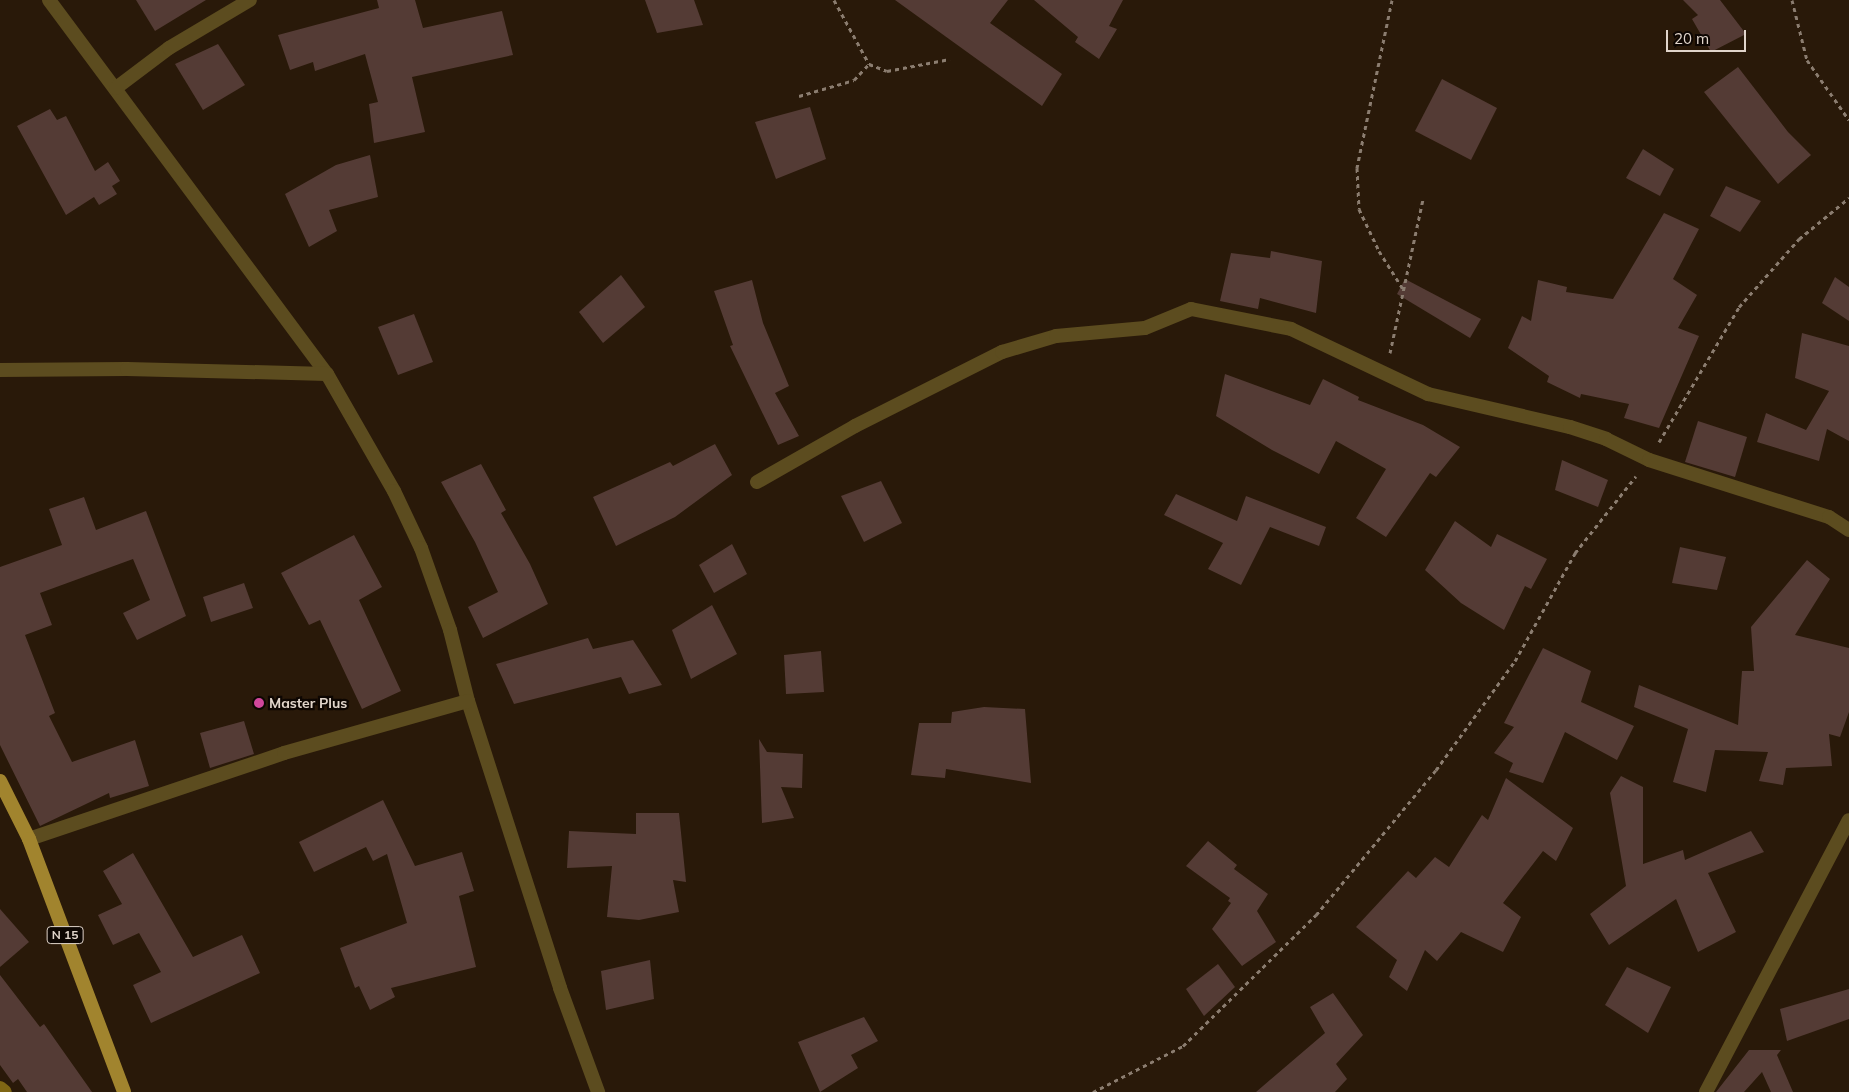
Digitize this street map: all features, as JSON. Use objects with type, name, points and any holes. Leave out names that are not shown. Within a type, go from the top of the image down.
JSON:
[{"type":"highway","name":"N 15","points":[[0,783],[29,839],[124,1092]]},
{"type":"main road","points":[[0,1088],[5,1092]]},
{"type":"street","points":[[49,0],[327,374],[394,491],[421,548],[450,630],[468,701],[560,988],[598,1092]]},
{"type":"street","points":[[116,88],[169,48],[250,0]]},
{"type":"street","points":[[757,482],[855,426],[1002,352],[1056,336],[1145,328],[1191,309],[1291,329],[1386,376],[1428,394],[1570,427],[1606,439],[1649,460],[1829,517],[1849,530]]},
{"type":"street","points":[[0,370],[127,369],[327,374]]},
{"type":"street","points":[[29,839],[284,753],[468,701]]},
{"type":"street","points":[[1706,1092],[1849,820]]},
{"type":"path","points":[[834,0],[869,64],[887,71],[950,59]]},
{"type":"path","points":[[1392,0],[1357,168],[1359,209],[1379,251],[1403,289]]},
{"type":"path","points":[[1792,0],[1807,60],[1849,120]]},
{"type":"path","points":[[799,96],[854,80],[869,64]]},
{"type":"path","points":[[1093,1092],[1183,1046],[1316,914],[1436,770],[1515,661],[1575,553],[1649,460],[1738,308],[1799,239],[1849,198]]},
{"type":"path","points":[[1386,376],[1422,199]]},
{"type":"building","points":[[136,0],[206,0],[155,31]]},
{"type":"building","points":[[377,0],[415,0],[423,28],[502,11],[513,55],[412,77],[425,132],[374,143],[369,104],[378,102],[365,54],[315,71],[313,62],[290,70],[278,35],[379,8]]},
{"type":"building","points":[[645,0],[694,0],[703,25],[657,33]]},
{"type":"building","points":[[895,0],[1008,0],[990,23],[1062,74],[1042,106]]},
{"type":"building","points":[[1034,0],[1123,0],[1109,26],[1117,29],[1099,59],[1075,42],[1078,37]]},
{"type":"building","points":[[1683,0],[1720,0],[1746,34],[1711,52],[1692,19],[1698,15]]},
{"type":"building","points":[[218,44],[245,85],[203,110],[175,64]]},
{"type":"building","points":[[1738,67],[1788,132],[1811,155],[1778,184],[1704,92]]},
{"type":"building","points":[[1442,79],[1497,108],[1471,160],[1415,131]]},
{"type":"building","points":[[810,107],[826,159],[776,179],[755,122]]},
{"type":"building","points":[[50,109],[57,120],[66,116],[95,171],[108,162],[120,181],[112,186],[117,194],[99,205],[94,197],[66,215],[17,126]]},
{"type":"building","points":[[1643,149],[1674,169],[1660,196],[1626,178]]},
{"type":"building","points":[[370,155],[378,197],[329,210],[337,231],[309,247],[285,194],[336,165]]},
{"type":"building","points":[[1726,186],[1761,201],[1740,232],[1710,216]]},
{"type":"building","points":[[1664,213],[1699,229],[1673,279],[1697,295],[1678,328],[1699,336],[1659,428],[1624,418],[1629,404],[1581,394],[1580,398],[1547,382],[1549,376],[1508,348],[1522,316],[1531,321],[1538,280],[1567,287],[1566,292],[1613,299]]},
{"type":"building","points":[[1271,251],[1322,261],[1316,313],[1260,298],[1258,309],[1220,301],[1231,253],[1270,258]]},
{"type":"building","points":[[621,275],[645,307],[603,343],[579,312]]},
{"type":"building","points":[[1835,277],[1849,287],[1849,321],[1822,303]]},
{"type":"building","points":[[1405,279],[1481,319],[1470,338],[1397,294]]},
{"type":"building","points":[[752,280],[763,323],[789,386],[775,393],[799,436],[778,445],[730,346],[733,345],[714,291]]},
{"type":"building","points":[[414,314],[433,362],[398,375],[378,327]]},
{"type":"building","points":[[1802,333],[1849,346],[1849,441],[1827,429],[1819,461],[1757,442],[1766,413],[1806,430],[1829,391],[1795,378]]},
{"type":"building","points":[[1225,374],[1310,405],[1323,379],[1359,397],[1358,400],[1423,425],[1460,447],[1436,477],[1430,473],[1386,537],[1356,518],[1386,469],[1336,441],[1319,474],[1272,450],[1216,416]]},
{"type":"building","points":[[1698,421],[1747,437],[1735,477],[1685,462]]},
{"type":"building","points":[[715,444],[732,475],[675,517],[616,546],[593,497],[670,462],[673,466]]},
{"type":"building","points":[[1562,460],[1608,480],[1598,507],[1555,490]]},
{"type":"building","points":[[481,464],[506,510],[501,513],[530,564],[548,604],[483,638],[468,607],[498,592],[475,542],[441,482]]},
{"type":"building","points":[[881,481],[902,523],[864,542],[841,496]]},
{"type":"building","points":[[1176,494],[1237,521],[1246,496],[1326,527],[1319,546],[1270,527],[1241,585],[1208,569],[1223,543],[1164,515]]},
{"type":"building","points":[[84,497],[96,530],[146,511],[186,616],[137,640],[123,613],[150,600],[133,559],[40,593],[52,625],[25,635],[55,713],[49,716],[72,762],[135,740],[149,786],[110,798],[109,793],[40,826],[0,745],[0,567],[62,545],[49,509]]},
{"type":"building","points":[[1455,521],[1491,547],[1497,534],[1547,559],[1531,589],[1525,586],[1504,630],[1461,603],[1425,570]]},
{"type":"building","points":[[354,535],[382,587],[359,600],[401,691],[362,709],[320,620],[309,625],[281,573]]},
{"type":"building","points":[[732,544],[747,574],[714,593],[699,565]]},
{"type":"building","points":[[1680,547],[1726,557],[1717,590],[1672,583]]},
{"type":"building","points":[[1807,560],[1830,579],[1795,635],[1849,648],[1849,712],[1840,737],[1829,734],[1832,766],[1786,768],[1783,785],[1759,781],[1768,752],[1715,750],[1706,792],[1673,782],[1688,729],[1634,707],[1639,685],[1738,725],[1742,671],[1754,671],[1751,627]]},
{"type":"building","points":[[244,583],[253,608],[211,622],[203,597]]},
{"type":"building","points":[[712,605],[737,654],[691,679],[672,630]]},
{"type":"building","points":[[588,638],[593,649],[633,640],[662,685],[629,694],[621,677],[514,704],[496,664]]},
{"type":"building","points":[[1543,648],[1591,671],[1581,702],[1634,726],[1617,760],[1565,732],[1543,783],[1509,772],[1513,763],[1494,753],[1514,727],[1504,723]]},
{"type":"building","points":[[821,651],[824,692],[786,694],[784,655]]},
{"type":"building","points":[[984,707],[1025,709],[1031,783],[946,769],[945,778],[911,775],[919,723],[951,723],[952,712]]},
{"type":"building","points":[[244,721],[254,754],[210,768],[200,733]]},
{"type":"building","points":[[759,739],[767,752],[803,754],[802,788],[781,787],[794,818],[762,823]]},
{"type":"building","points":[[1621,776],[1643,787],[1643,864],[1683,850],[1685,860],[1751,831],[1764,852],[1708,873],[1736,932],[1698,952],[1676,899],[1609,945],[1590,914],[1626,886],[1610,793]]},
{"type":"building","points":[[1506,778],[1573,828],[1556,861],[1543,851],[1503,903],[1521,917],[1503,952],[1461,932],[1437,961],[1425,950],[1407,991],[1389,977],[1397,960],[1356,927],[1408,871],[1416,878],[1435,857],[1449,867],[1482,815],[1488,820]]},
{"type":"building","points":[[383,800],[415,866],[462,852],[474,891],[459,896],[476,967],[391,988],[395,997],[370,1010],[359,986],[355,988],[340,948],[407,923],[387,854],[373,861],[366,847],[314,872],[299,842]]},
{"type":"building","points":[[636,813],[679,813],[686,882],[673,880],[679,912],[639,920],[607,917],[612,866],[567,868],[569,831],[636,834]]},
{"type":"building","points":[[1208,841],[1237,865],[1234,869],[1268,894],[1257,911],[1276,942],[1242,966],[1212,929],[1231,903],[1228,901],[1230,898],[1186,866]]},
{"type":"building","points":[[133,853],[193,957],[242,935],[260,973],[151,1023],[133,985],[161,972],[139,933],[113,945],[98,915],[122,904],[103,871]]},
{"type":"building","points":[[0,909],[29,942],[0,967]]},
{"type":"building","points":[[650,960],[654,999],[606,1010],[601,971]]},
{"type":"building","points":[[1218,964],[1235,987],[1204,1016],[1186,989]]},
{"type":"building","points":[[1627,967],[1671,987],[1648,1033],[1605,1005]]},
{"type":"building","points":[[0,975],[40,1027],[44,1024],[92,1092],[27,1092],[18,1079],[13,1083],[0,1065]]},
{"type":"building","points":[[1849,989],[1849,1019],[1787,1041],[1780,1009]]},
{"type":"building","points":[[1333,993],[1363,1035],[1336,1064],[1347,1079],[1335,1092],[1256,1092],[1325,1033],[1310,1007]]},
{"type":"building","points":[[864,1017],[878,1041],[851,1055],[858,1068],[820,1092],[798,1042]]},
{"type":"building","points":[[1749,1050],[1781,1050],[1777,1055],[1793,1092],[1771,1092],[1762,1072],[1744,1092],[1716,1092]]},
{"type":"place","name":"Master Plus","points":[[259,703]]}]
